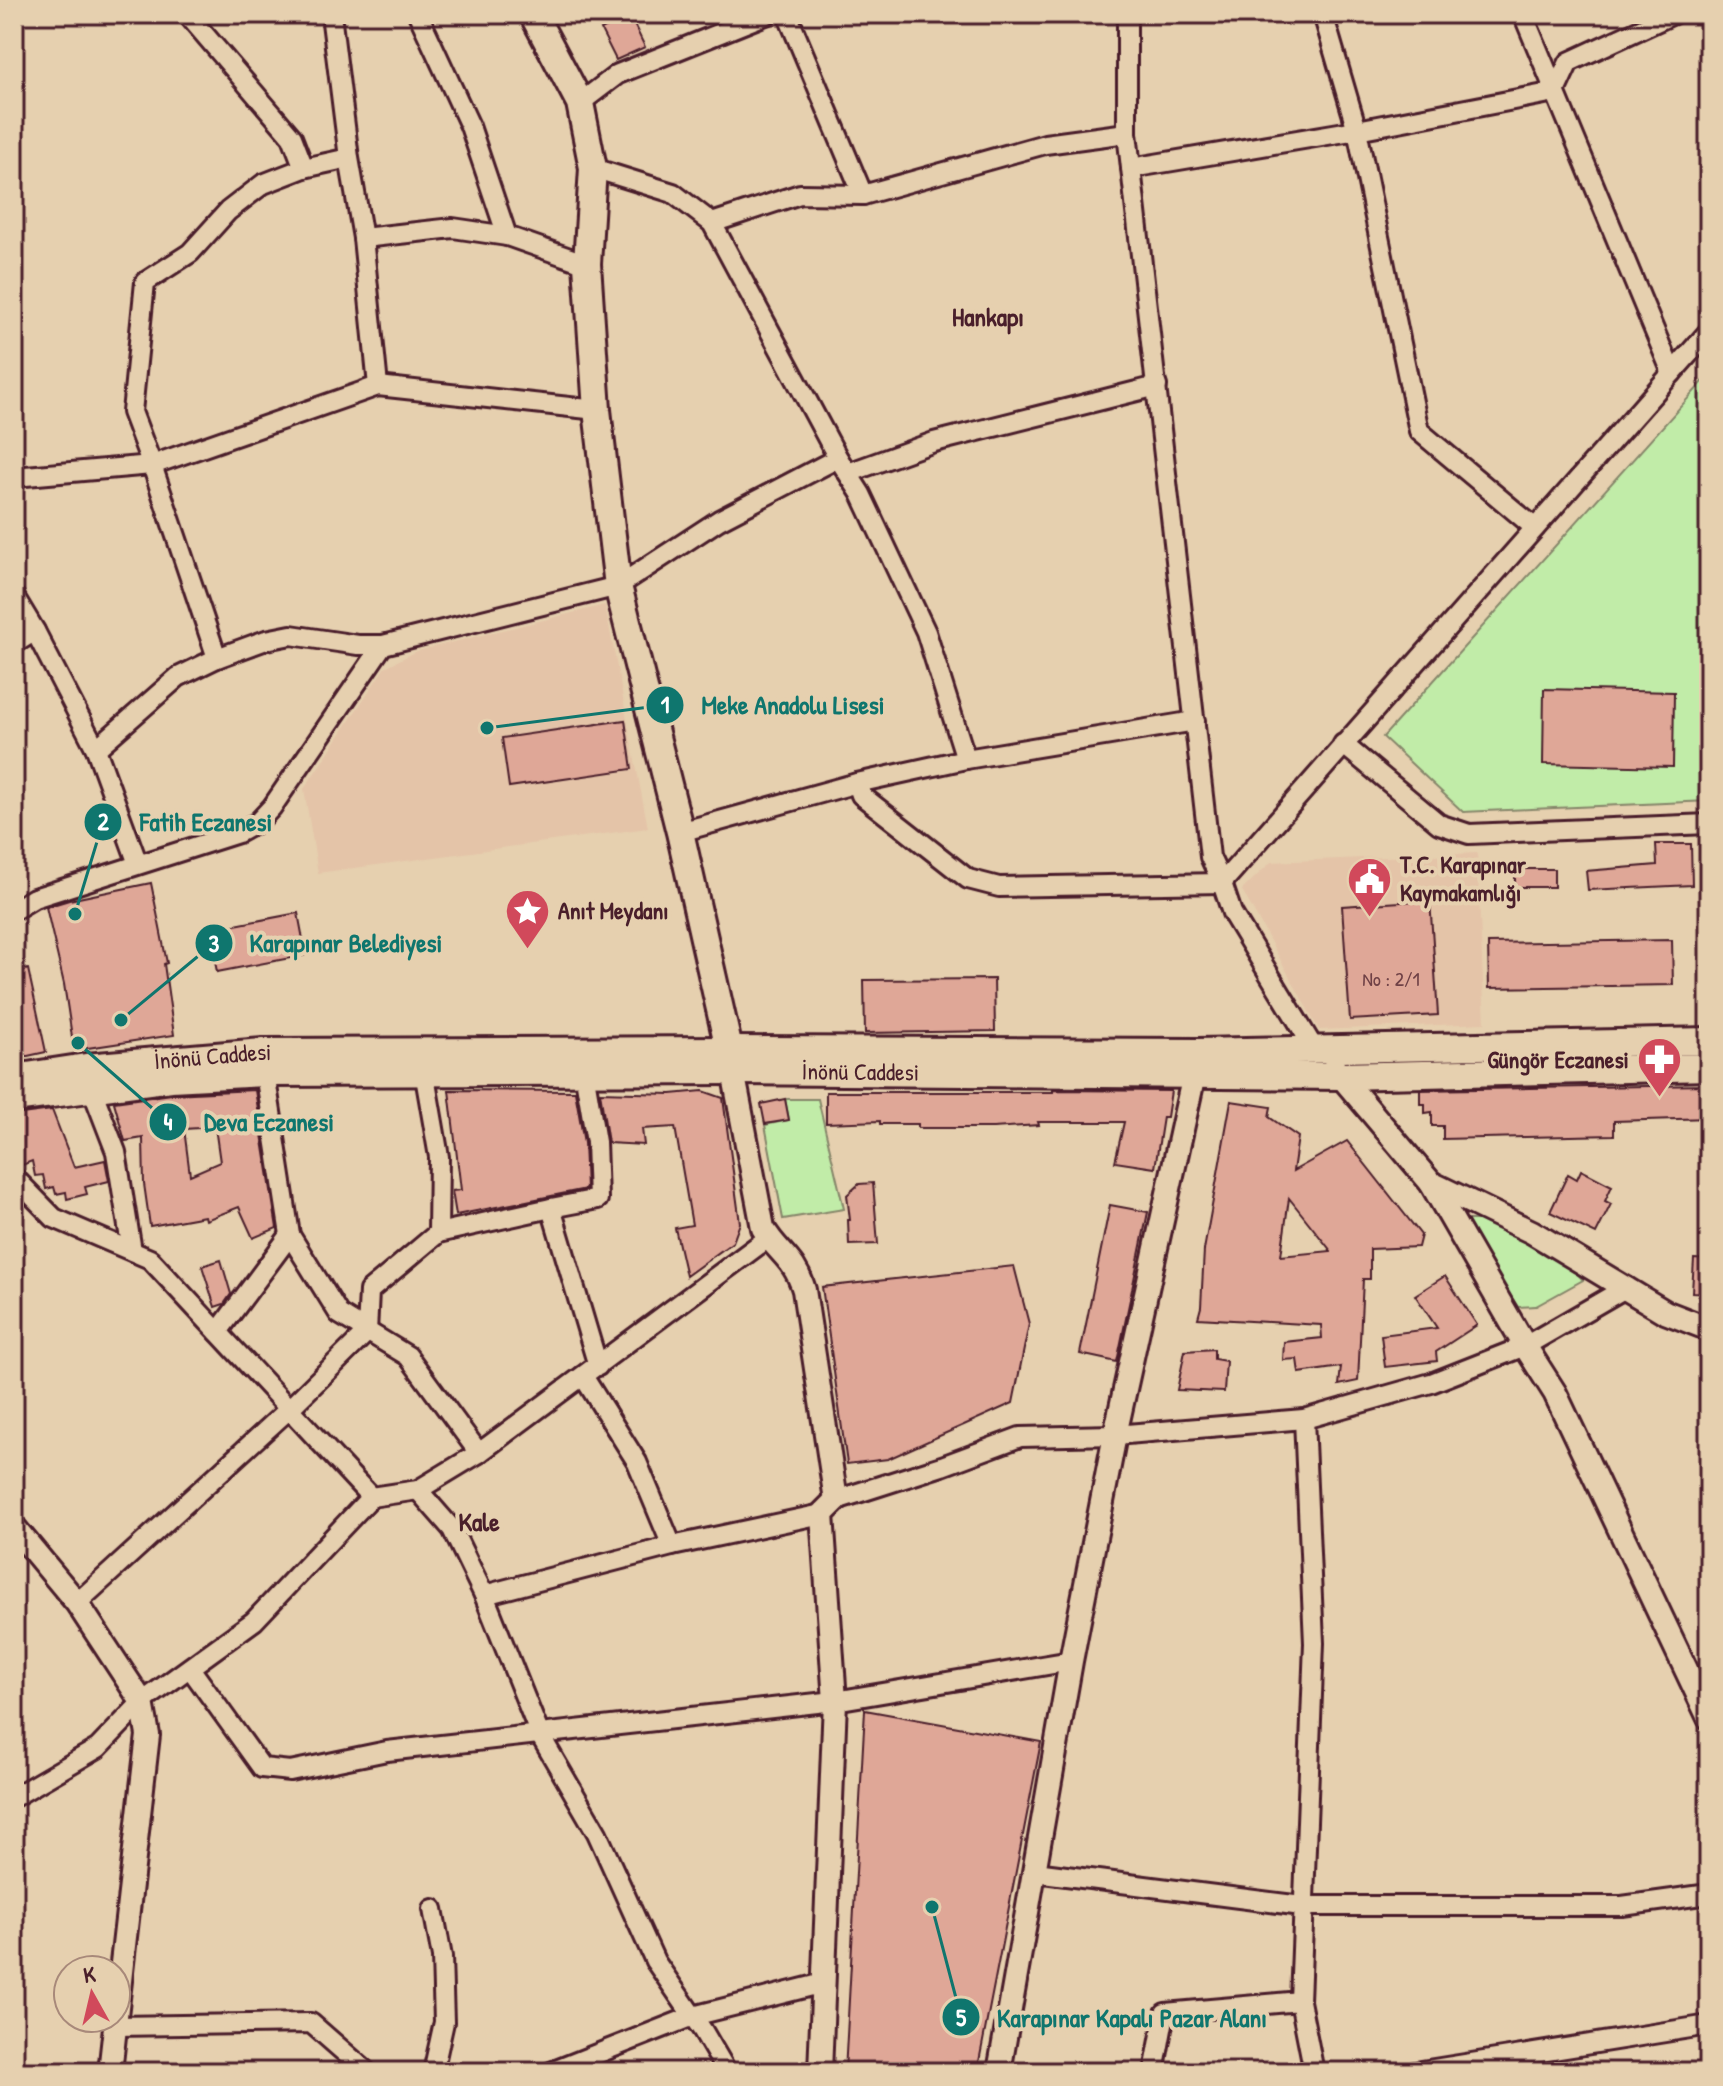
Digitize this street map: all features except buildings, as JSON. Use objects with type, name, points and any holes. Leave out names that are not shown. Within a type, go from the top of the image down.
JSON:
[{"type":"main road","points":[[533,14],[580,103],[593,168],[587,264],[597,410],[618,586],[680,832],[732,1060]]},
{"type":"main road","name":"İnönü Caddesi","points":[[1197,1063],[1315,1050],[1709,1041]]},
{"type":"main road","name":"İnönü Caddesi","points":[[14,1078],[99,1066],[263,1052],[732,1060],[1197,1063],[1342,1076],[1709,1067]]},
{"type":"main road","name":"İnönü Caddesi","points":[[14,1099],[171,1078],[265,1073],[584,1071],[732,1060]]},
{"type":"street","points":[[187,14],[292,137],[304,168]]},
{"type":"street","points":[[331,14],[349,158],[363,238],[378,386]]},
{"type":"street","points":[[418,14],[470,126],[507,236]]},
{"type":"street","points":[[580,103],[618,74],[768,14]]},
{"type":"street","points":[[787,14],[863,195]]},
{"type":"street","points":[[1127,14],[1127,133],[1210,857],[1232,913],[1315,1050],[1342,1076],[1431,1183],[1555,1393],[1709,1718]]},
{"type":"street","points":[[1323,14],[1357,130],[1419,431],[1535,528]]},
{"type":"street","points":[[1523,14],[1672,373]]},
{"type":"street","points":[[1555,92],[1569,62],[1673,14]]},
{"type":"street","points":[[1131,168],[1357,130],[1555,92]]},
{"type":"street","points":[[712,223],[800,194],[863,195],[1045,144],[1127,133]]},
{"type":"street","points":[[217,658],[132,412],[145,282],[190,253],[228,211],[263,184],[304,168],[349,158]]},
{"type":"street","points":[[593,168],[673,193],[712,223],[861,494],[926,632],[966,759]]},
{"type":"street","points":[[363,238],[453,228],[507,236],[587,264]]},
{"type":"street","points":[[857,783],[861,795],[968,879],[999,887],[1222,883],[1709,331]]},
{"type":"street","points":[[14,477],[152,465],[378,386],[597,410]]},
{"type":"street","points":[[96,749],[178,677],[266,640],[291,635],[358,645],[383,645],[618,586],[719,520],[843,465],[1157,386]]},
{"type":"street","points":[[14,596],[96,749],[138,864]]},
{"type":"street","points":[[14,644],[35,631]]},
{"type":"street","points":[[14,910],[34,898],[238,833],[258,822],[272,807],[383,645]]},
{"type":"street","points":[[680,832],[857,783],[966,759],[1195,721]]},
{"type":"street","points":[[1343,744],[1439,824],[1469,834],[1709,824]]},
{"type":"street","points":[[732,1060],[763,1228],[768,1238],[790,1259],[804,1290],[829,1507],[835,1701],[820,2072]]},
{"type":"street","points":[[999,2072],[1071,1661],[1115,1435],[1197,1063]]},
{"type":"street","points":[[424,1071],[439,1157],[438,1233]]},
{"type":"street","points":[[77,1603],[288,1410],[367,1332],[369,1291],[438,1233],[598,1199],[596,1142],[584,1071]]},
{"type":"street","points":[[265,1073],[290,1235],[339,1314],[408,1356],[479,1453]]},
{"type":"street","points":[[91,1087],[116,1152],[132,1251]]},
{"type":"street","points":[[14,1177],[54,1218],[150,1259],[371,1497]]},
{"type":"street","points":[[1431,1183],[1532,1232],[1665,1312],[1709,1329]]},
{"type":"street","points":[[551,1208],[590,1371],[637,1462],[672,1546]]},
{"type":"street","points":[[218,1332],[290,1235]]},
{"type":"street","points":[[14,1797],[98,1748],[142,1702],[254,1621],[371,1497],[418,1490],[479,1453],[768,1238]]},
{"type":"street","points":[[484,1595],[829,1507],[1020,1437],[1115,1435],[1304,1419],[1431,1383],[1525,1346],[1627,1287]]},
{"type":"street","points":[[1304,1419],[1314,1643],[1300,2001],[1314,2072]]},
{"type":"street","points":[[418,1490],[452,1529],[484,1595],[540,1735],[597,1833],[655,1961],[727,2072]]},
{"type":"street","points":[[14,1527],[77,1603],[142,1702],[148,1735],[123,1954]]},
{"type":"street","points":[[190,1668],[262,1768],[290,1771],[387,1751],[835,1701],[1071,1661]]},
{"type":"street","points":[[1035,1872],[1302,1906],[1622,1906],[1709,1894]]},
{"type":"street","points":[[433,1909],[442,1957],[444,2022],[433,2072]]},
{"type":"street","points":[[551,2072],[693,2016],[824,1983]]},
{"type":"street","points":[[1154,2072],[1165,2013],[1300,2001]]},
{"type":"street","points":[[132,2020],[311,2023],[367,2072]]},
{"type":"street","points":[[1415,2072],[1709,2025]]},
{"type":"street","points":[[110,2072],[114,2034]]},
{"type":"shaded area","points":[[605,605],[648,828],[318,873],[304,789],[385,667],[417,651]]},
{"type":"shaded area","name":"T.C. Karapınar Kaymakamlığı","points":[[1477,853],[1485,1023],[1319,1030],[1242,890],[1271,862]]},
{"type":"green space","points":[[1709,375],[1709,801],[1463,812],[1383,737]]},
{"type":"green space","points":[[785,1099],[818,1099],[844,1209],[783,1219],[765,1125],[789,1120]]},
{"type":"green space","points":[[1465,1220],[1484,1220],[1573,1269],[1583,1280],[1536,1306],[1518,1307],[1476,1244]]},
{"type":"place","name":"Meke Anadolu Lisesi","points":[[487,728]]},
{"type":"place","name":"Fatih Eczanesi","points":[[75,914]]},
{"type":"place","name":"T.C. Karapınar Kaymakamlığı","points":[[1369,918]]},
{"type":"place","name":"Anıt Meydanı","points":[[527,950]]},
{"type":"place","name":"Karapınar Belediyesi","points":[[121,1020]]},
{"type":"place","name":"Deva Eczanesi","points":[[78,1043]]},
{"type":"place","name":"Güngör Eczanesi","points":[[1660,1099]]},
{"type":"place","name":"Karapınar Kapalı Pazar Alanı","points":[[932,1907]]},
{"type":"district","name":"Hankapı","points":[[988,317]]},
{"type":"district","name":"Kale","points":[[479,1522]]}]
